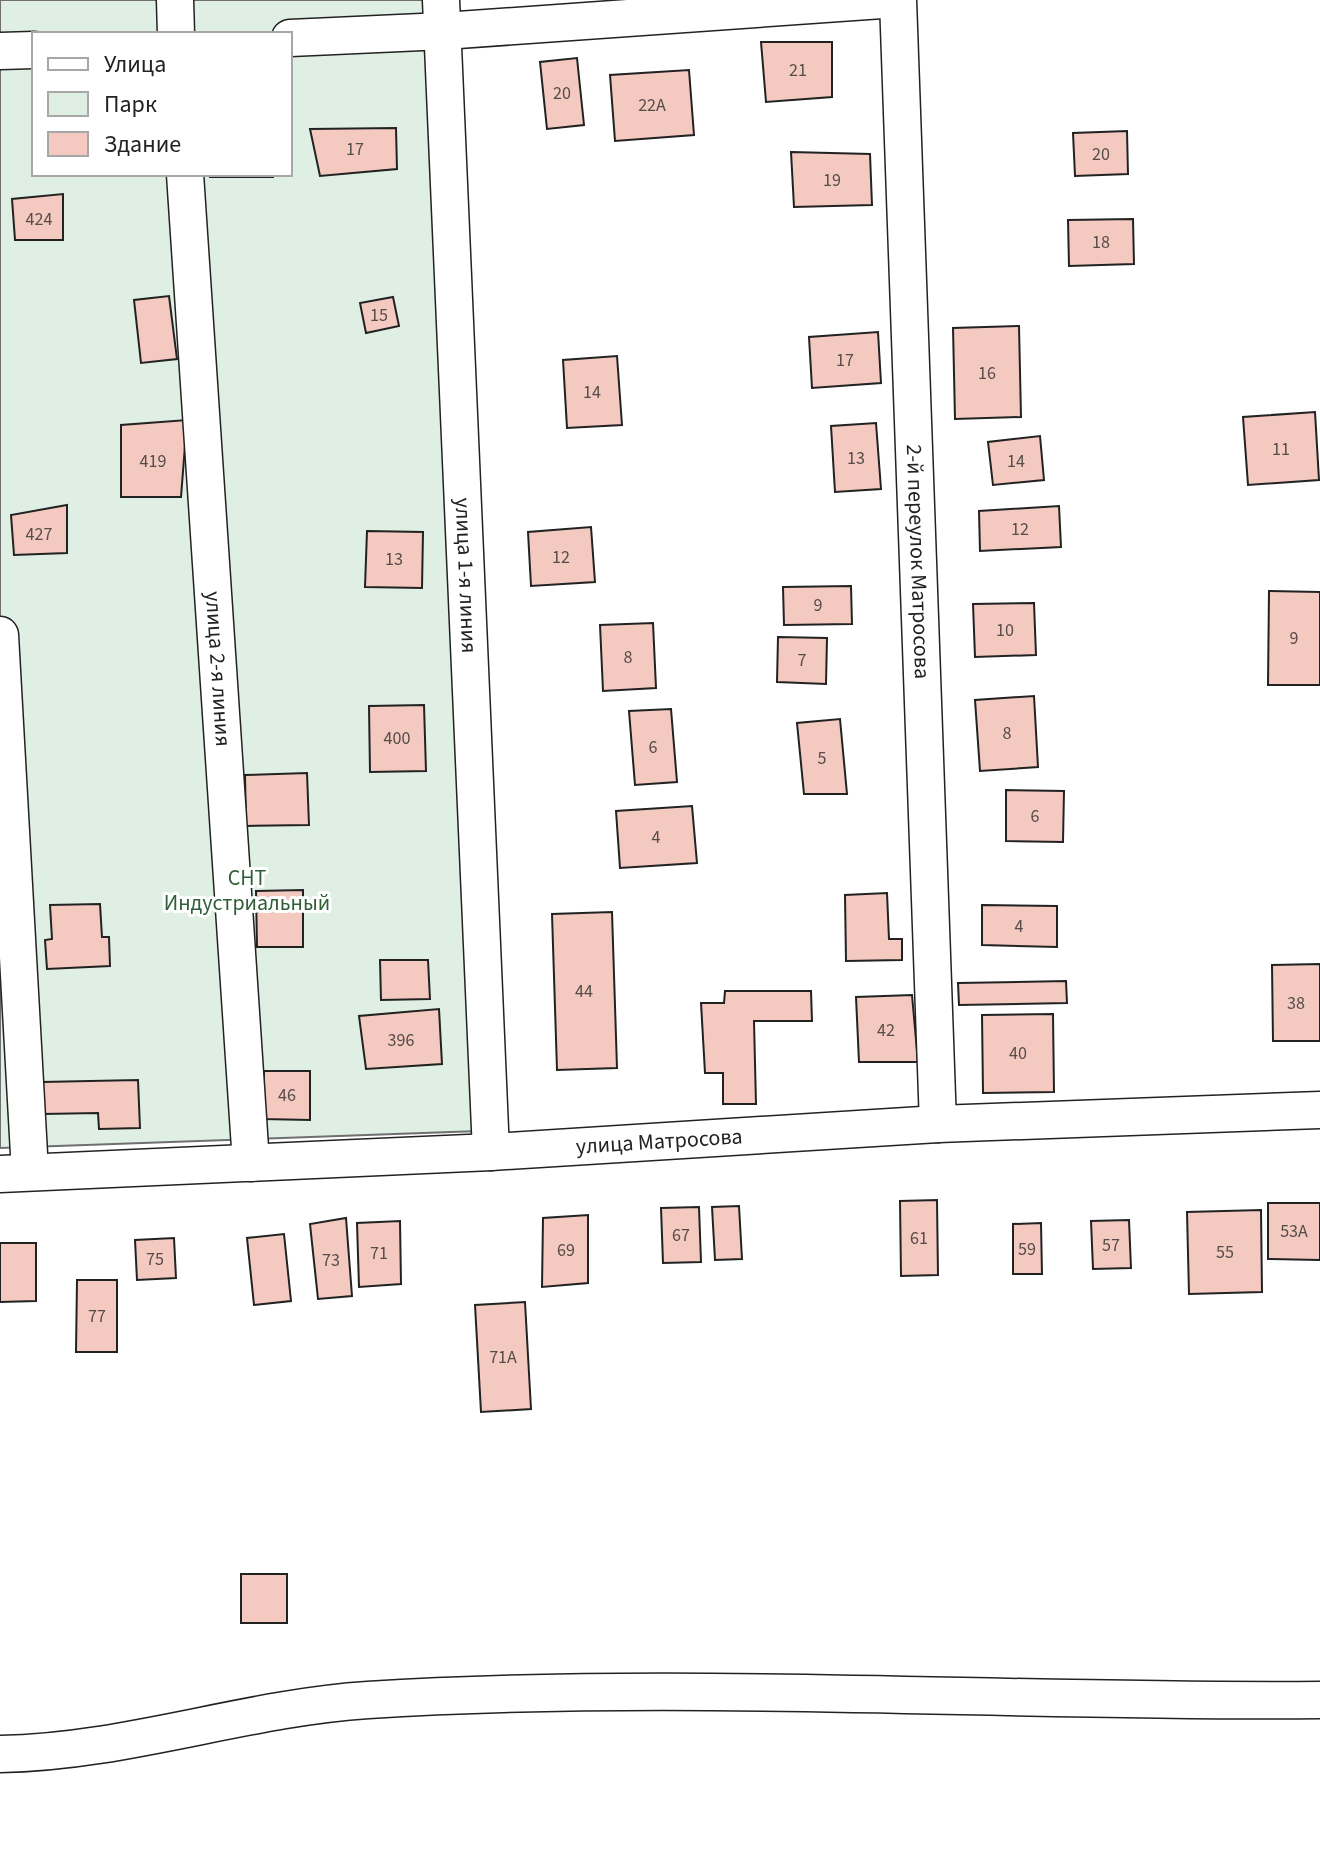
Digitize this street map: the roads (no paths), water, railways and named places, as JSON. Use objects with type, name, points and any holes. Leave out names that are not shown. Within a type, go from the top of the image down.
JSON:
[{"type":"street","points":[[175,0],[176,32]]},
{"type":"street","points":[[292,38],[442,16],[882,0]]},
{"type":"street","name":"2-й переулок Матросова","points":[[898,0],[938,1124]]},
{"type":"street","name":"улица 1-я линия","points":[[442,16],[491,1152]]},
{"type":"street","points":[[0,51],[32,50]]},
{"type":"street","name":"улица 2-я линия","points":[[185,176],[251,1163]]},
{"type":"street","points":[[0,635],[15,1173]]},
{"type":"street","name":"улица Матросова","points":[[15,1173],[491,1152],[938,1124],[1320,1110]]},
{"type":"street","points":[[0,1754],[143,1738],[324,1704],[370,1700],[602,1691],[1320,1700]]},
{"type":"park label","name":"СНТ Индустриальный","points":[[247,890]]}]
